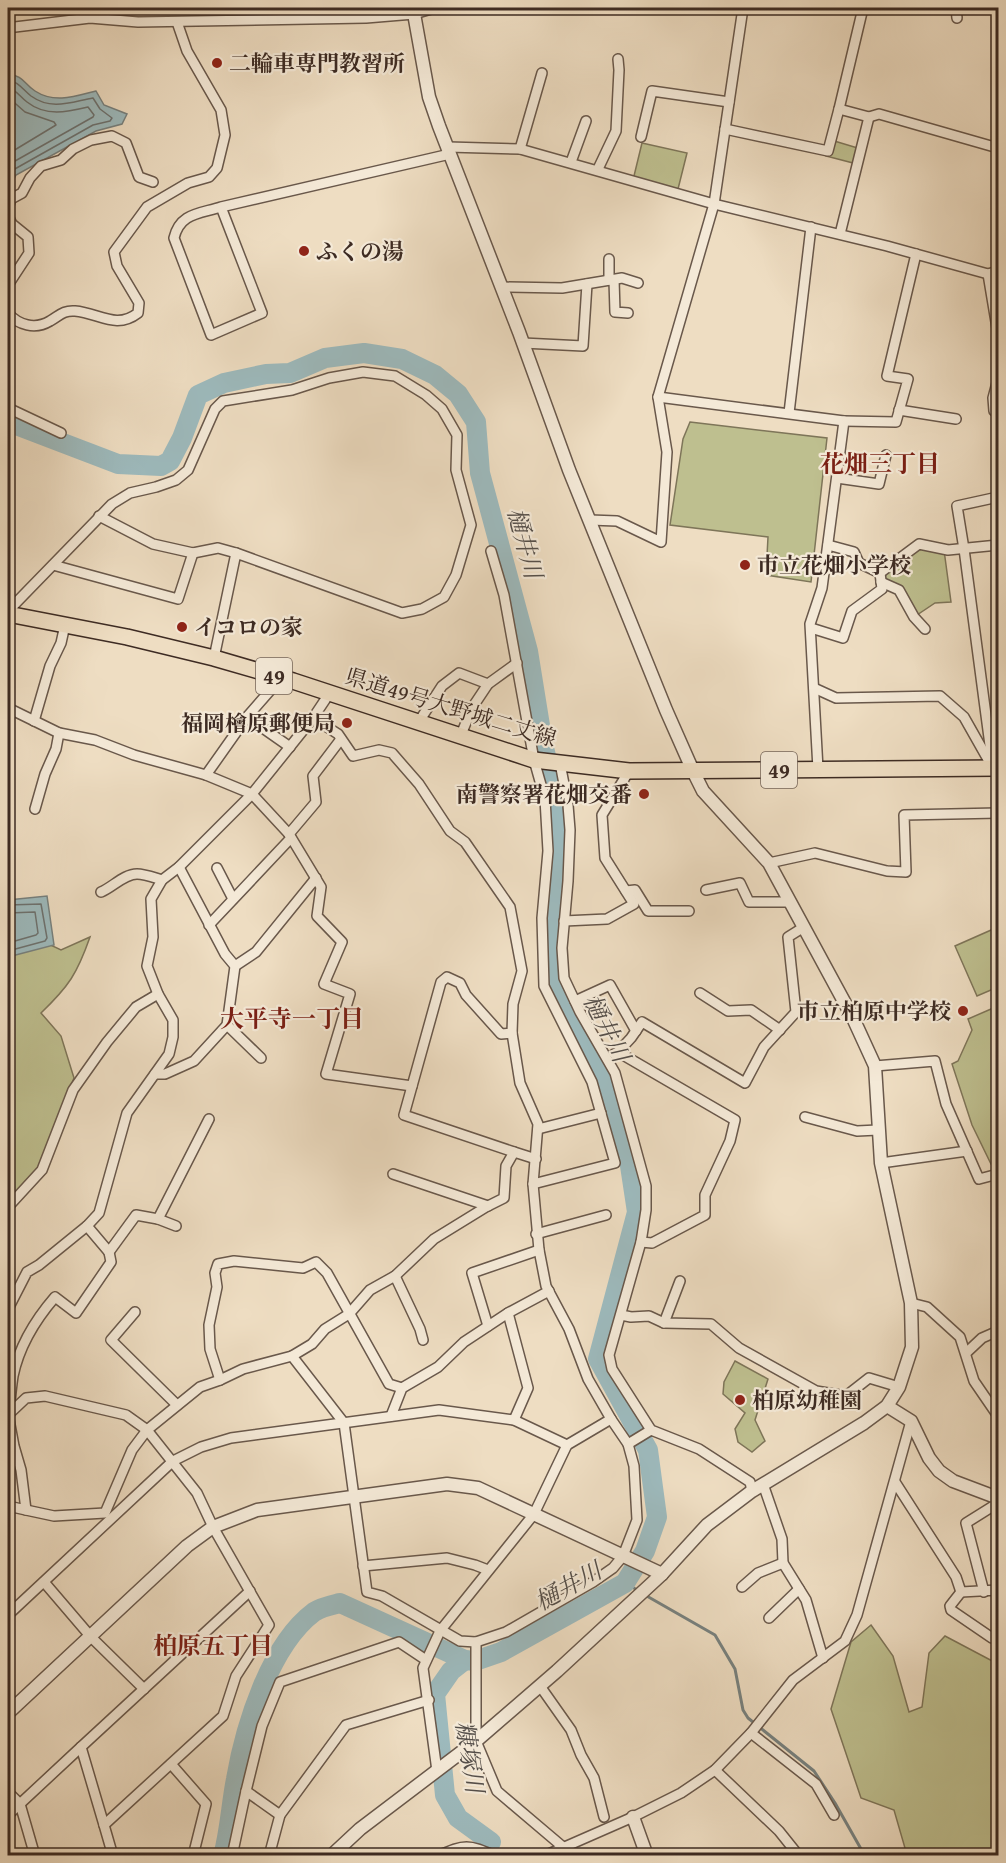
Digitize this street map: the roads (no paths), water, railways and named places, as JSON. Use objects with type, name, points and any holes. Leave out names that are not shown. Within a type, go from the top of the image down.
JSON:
[{"type":"main road","name":"県道49号大野城二丈線","points":[[8,612],[214,658],[534,760],[628,771],[996,768]]},
{"type":"street","points":[[85,8],[90,18]]},
{"type":"street","points":[[8,29],[90,18],[138,22],[366,18],[435,8]]},
{"type":"street","points":[[590,520],[617,521],[661,542],[667,452],[658,397],[714,204],[743,8]]},
{"type":"street","points":[[725,129],[828,151],[863,8]]},
{"type":"street","points":[[956,8],[957,18]]},
{"type":"street","points":[[331,1856],[360,1829],[476,1742],[540,1686],[605,1628],[657,1571],[707,1525],[758,1488],[864,1423],[887,1406],[899,1387],[912,1347],[911,1302],[881,1163],[875,1066],[853,1018],[769,863],[703,791],[693,771],[590,520],[429,97],[414,11]]},
{"type":"street","points":[[8,313],[16,322],[34,326],[49,322],[59,313],[74,311],[106,321],[130,319],[138,313],[139,303],[117,266],[114,252],[147,207],[188,183],[209,177],[217,168],[225,135],[221,110],[187,51],[177,22]]},
{"type":"street","points":[[598,169],[616,131],[618,59]]},
{"type":"street","points":[[520,149],[542,73]]},
{"type":"street","points":[[641,137],[652,91],[729,102]]},
{"type":"street","points":[[839,109],[869,117],[879,114],[999,147]]},
{"type":"street","points":[[840,234],[869,117]]},
{"type":"street","points":[[571,162],[586,120]]},
{"type":"street","points":[[8,208],[11,199],[22,193],[30,178],[41,166],[61,160],[73,148],[91,140],[112,136],[126,143],[140,177],[153,182]]},
{"type":"street","points":[[221,207],[262,313],[211,336],[174,238],[179,222],[221,207],[449,151],[520,149],[598,169],[714,204],[840,234],[988,274],[999,272]]},
{"type":"street","points":[[8,216],[12,224],[28,237],[29,253],[8,285]]},
{"type":"street","points":[[789,414],[811,227]]},
{"type":"street","points":[[658,397],[844,420],[896,422],[908,379],[887,376],[916,254]]},
{"type":"street","points":[[609,259],[615,312],[628,313]]},
{"type":"street","points":[[988,274],[999,334]]},
{"type":"street","points":[[501,287],[562,288],[622,278],[638,283]]},
{"type":"street","points":[[523,343],[583,346],[586,284]]},
{"type":"street","points":[[8,612],[99,516],[112,504],[130,493],[156,488],[176,480],[188,470],[215,409],[223,401],[292,390],[329,378],[363,372],[395,376],[426,395],[442,410],[458,435],[456,471],[471,525],[456,574],[444,597],[422,609],[402,613],[218,548],[193,553],[153,544],[99,516]]},
{"type":"street","points":[[999,378],[993,398],[994,411],[999,414]]},
{"type":"street","points":[[8,408],[61,433]]},
{"type":"street","points":[[899,410],[956,419]]},
{"type":"street","points":[[818,769],[811,628],[822,588],[844,420]]},
{"type":"street","points":[[837,478],[879,484],[886,455]]},
{"type":"street","points":[[996,768],[957,507],[999,497]]},
{"type":"street","points":[[880,578],[919,544],[948,550],[999,545]]},
{"type":"street","points":[[828,545],[854,552],[859,562],[899,590],[914,617],[925,629]]},
{"type":"street","points":[[491,551],[504,595],[534,760],[545,799],[548,851],[542,918],[544,986],[592,1082],[615,1163],[532,1184]]},
{"type":"street","points":[[53,565],[178,599],[193,553]]},
{"type":"street","points":[[214,658],[236,553]]},
{"type":"street","points":[[811,628],[843,638],[852,611],[882,589],[880,578]]},
{"type":"street","points":[[34,721],[65,625]]},
{"type":"street","points":[[460,737],[472,708],[488,684],[517,663]]},
{"type":"street","points":[[418,723],[442,686],[459,673],[488,684]]},
{"type":"street","points":[[206,775],[247,717],[281,678]]},
{"type":"street","points":[[814,688],[836,698],[940,696],[964,717],[996,768]]},
{"type":"street","points":[[8,1309],[27,1272],[87,1226],[99,1213],[127,1113],[169,1054],[173,1037],[173,1020],[158,994],[147,966],[153,938],[151,899],[162,880],[179,867],[252,794],[313,718],[329,694]]},
{"type":"street","points":[[8,708],[59,733],[95,740],[134,755],[206,775],[252,794],[290,836],[316,878],[321,887],[317,916],[342,942],[324,984],[350,994],[326,1074],[412,1086]]},
{"type":"street","points":[[247,717],[290,747]]},
{"type":"street","points":[[292,1356],[344,1423],[367,1592],[382,1596],[439,1634],[475,1645],[506,1632],[593,1582],[626,1557],[637,1520],[634,1466],[628,1444],[588,1379],[568,1329],[549,1292],[536,1234],[532,1184],[538,1129],[528,1097],[520,1083],[512,1033],[513,1004],[522,971],[510,907],[465,842],[450,831],[419,784],[392,753],[379,750],[353,756],[338,734],[313,718]]},
{"type":"street","points":[[35,809],[45,774],[56,749],[59,733]]},
{"type":"street","points":[[209,925],[290,836],[316,802],[313,776],[341,739]]},
{"type":"street","points":[[560,763],[570,830],[562,948],[564,978],[615,1073],[646,1186],[646,1210],[641,1242],[609,1355],[612,1369],[651,1430],[699,1449],[758,1488],[782,1539],[783,1563],[799,1589],[812,1618],[823,1658]]},
{"type":"street","points":[[564,921],[607,920],[634,904],[605,858],[602,815],[628,771]]},
{"type":"street","points":[[769,863],[814,854],[887,871],[906,872],[904,815],[999,813]]},
{"type":"street","points":[[155,1074],[165,1074],[194,1060],[227,1025],[235,966],[225,954],[179,867]]},
{"type":"street","points":[[217,868],[233,899]]},
{"type":"street","points":[[100,892],[117,884],[123,878],[136,874],[162,880]]},
{"type":"street","points":[[235,966],[256,952],[316,878]]},
{"type":"street","points":[[706,890],[740,883],[749,902],[789,902]]},
{"type":"street","points":[[626,891],[635,890],[648,911],[689,911]]},
{"type":"street","points":[[606,1058],[618,1052],[642,1022],[745,1083],[764,1047],[796,1012],[788,937],[804,927]]},
{"type":"street","points":[[512,1033],[501,1034],[466,995],[460,983],[447,977],[441,982],[404,1115],[536,1159]]},
{"type":"street","points":[[575,1001],[610,985],[636,1031]]},
{"type":"street","points":[[700,993],[728,1011],[751,1010],[780,1030]]},
{"type":"street","points":[[8,1207],[42,1170],[73,1090],[107,1041],[136,1007],[158,994]]},
{"type":"street","points":[[227,1025],[261,1058]]},
{"type":"street","points":[[618,1052],[735,1120],[730,1142],[705,1195],[705,1215],[652,1243],[641,1242]]},
{"type":"street","points":[[875,1066],[935,1060],[946,1104],[979,1179],[999,1174]]},
{"type":"street","points":[[538,1129],[600,1113]]},
{"type":"street","points":[[805,1117],[857,1131],[878,1130]]},
{"type":"street","points":[[158,1219],[209,1119]]},
{"type":"street","points":[[881,1163],[967,1150]]},
{"type":"street","points":[[8,1506],[54,1516],[105,1514],[132,1450],[147,1430],[200,1387],[243,1369],[292,1356],[312,1344],[325,1329],[349,1314],[370,1290],[395,1276],[434,1239],[504,1198],[506,1166],[514,1152]]},
{"type":"street","points":[[393,1174],[488,1206]]},
{"type":"street","points":[[109,1252],[136,1215],[158,1219],[176,1226]]},
{"type":"street","points":[[536,1234],[606,1215]]},
{"type":"street","points":[[26,1510],[21,1470],[8,1414],[14,1375],[28,1336],[43,1311],[55,1297],[76,1313],[111,1262],[109,1252],[87,1226]]},
{"type":"street","points":[[488,1326],[472,1273],[539,1250]]},
{"type":"street","points":[[220,1380],[210,1349],[209,1325],[217,1287],[215,1273],[218,1264],[234,1261],[303,1268],[316,1262],[327,1273],[389,1384],[402,1388]]},
{"type":"street","points":[[395,1276],[423,1340]]},
{"type":"street","points":[[664,1323],[680,1281]]},
{"type":"street","points":[[391,1416],[402,1388],[438,1367],[464,1342],[488,1326],[549,1292]]},
{"type":"street","points":[[911,1302],[927,1307],[960,1337],[974,1381],[999,1416]]},
{"type":"street","points":[[135,1312],[111,1340],[177,1406]]},
{"type":"street","points":[[508,1313],[528,1388],[514,1420]]},
{"type":"street","points":[[621,1315],[649,1316],[664,1323],[711,1324],[739,1348],[816,1391],[846,1396],[869,1378],[899,1387]]},
{"type":"street","points":[[966,1353],[982,1338],[999,1331]]},
{"type":"street","points":[[8,1414],[26,1398],[45,1396],[126,1414],[147,1430],[197,1493],[213,1527],[269,1625],[236,1676],[223,1716],[104,1825]]},
{"type":"street","points":[[887,1406],[911,1421],[929,1458],[939,1471],[953,1481],[999,1498]]},
{"type":"street","points":[[8,1615],[173,1461],[201,1447],[231,1438],[439,1410],[514,1420],[567,1445]]},
{"type":"street","points":[[439,1770],[423,1668],[439,1634],[534,1514],[567,1445],[611,1419]]},
{"type":"street","points":[[544,1856],[681,1793],[715,1770],[751,1733],[793,1680],[845,1641],[856,1615],[911,1421]]},
{"type":"street","points":[[628,1444],[651,1430]]},
{"type":"street","points":[[895,1482],[956,1577],[961,1592]]},
{"type":"street","points":[[8,1713],[187,1546],[213,1527],[257,1510],[447,1484],[478,1488],[657,1571]]},
{"type":"street","points":[[984,1592],[966,1523],[999,1503]]},
{"type":"street","points":[[363,1566],[447,1558],[489,1570]]},
{"type":"street","points":[[742,1587],[758,1573],[783,1563]]},
{"type":"street","points":[[44,1582],[91,1637],[144,1689]]},
{"type":"street","points":[[769,1618],[799,1589]]},
{"type":"street","points":[[961,1592],[999,1590]]},
{"type":"street","points":[[8,1815],[250,1591]]},
{"type":"street","points":[[961,1592],[950,1606],[951,1610],[992,1638]]},
{"type":"street","points":[[232,1856],[262,1726],[280,1682],[399,1642],[428,1657]]},
{"type":"street","points":[[475,1645],[476,1742],[497,1791],[563,1847]]},
{"type":"street","points":[[540,1686],[571,1730],[594,1778],[603,1817]]},
{"type":"street","points":[[270,1856],[280,1815],[346,1725],[429,1700]]},
{"type":"street","points":[[751,1733],[816,1784],[834,1815]]},
{"type":"street","points":[[81,1747],[113,1856]]},
{"type":"street","points":[[171,1764],[206,1804],[191,1856]]},
{"type":"street","points":[[715,1770],[779,1831],[799,1856]]},
{"type":"street","points":[[246,1791],[280,1815]]},
{"type":"street","points":[[8,1792],[20,1804],[34,1856]]},
{"type":"street","points":[[633,1817],[647,1856]]},
{"type":"street","points":[[438,1856],[455,1848],[471,1845],[495,1856]]},
{"type":"water","points":[[8,74],[17,76],[35,91],[50,97],[66,98],[96,91],[104,105],[127,114],[122,124],[96,131],[16,175],[8,191]]},
{"type":"water","points":[[47,896],[54,945],[8,957],[8,900]]},
{"type":"waterway","name":"樋井川","points":[[8,422],[118,464],[161,466],[170,461],[182,438],[198,395],[224,383],[266,374],[290,373],[325,358],[364,353],[402,359],[435,375],[458,394],[476,422],[480,473],[528,651],[543,744],[558,804],[551,934],[555,982],[601,1066],[629,1159],[637,1212],[598,1359],[648,1450],[657,1517],[645,1551],[625,1583],[501,1652],[475,1661],[465,1660],[340,1603],[314,1612],[298,1626],[272,1665],[253,1712],[240,1758],[223,1856]]},
{"type":"waterway","points":[[625,1583],[639,1591]]},
{"type":"waterway","points":[[645,1595],[715,1635],[735,1669],[743,1710],[748,1718],[814,1771],[865,1856]]},
{"type":"waterway","name":"糠塚川","points":[[465,1660],[451,1671],[435,1694],[445,1795],[458,1818],[491,1842]]},
{"type":"waterway","name":"糠塚川","points":[[490,1851],[491,1842]]},
{"type":"place","name":"二輪車専門教習所","points":[[217,63]]},
{"type":"place","name":"ふくの湯","points":[[304,251]]},
{"type":"place","name":"市立花畑小学校","points":[[745,565]]},
{"type":"place","name":"イコロの家","points":[[182,627]]},
{"type":"place","name":"福岡檜原郵便局","points":[[347,723]]},
{"type":"place","name":"南警察署花畑交番","points":[[644,794]]},
{"type":"place","name":"市立柏原中学校","points":[[963,1011]]},
{"type":"place","name":"柏原幼稚園","points":[[740,1400]]},
{"type":"district","name":"花畑三丁目","points":[[880,463]]},
{"type":"district","name":"大平寺一丁目","points":[[292,1018]]},
{"type":"district","name":"柏原五丁目","points":[[213,1645]]}]
